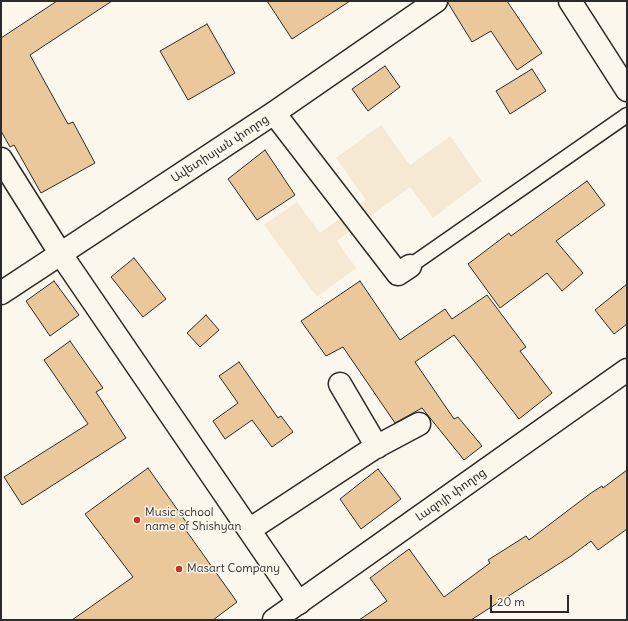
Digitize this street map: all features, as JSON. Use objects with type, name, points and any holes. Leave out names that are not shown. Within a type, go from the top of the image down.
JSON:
[{"type":"street","name":"Ավետիսյան փողոց","points":[[1,293],[274,114],[436,1]]},
{"type":"street","points":[[570,1],[627,90]]},
{"type":"street","points":[[274,114],[398,274],[410,266]]},
{"type":"street","points":[[1,159],[60,253],[299,603]]},
{"type":"street","name":"Լազոյի փողոց","points":[[274,620],[627,370]]},
{"type":"street","points":[[340,384],[377,447]]},
{"type":"street","points":[[249,530],[377,447],[420,424]]},
{"type":"lane","points":[[410,266],[627,115]]},
{"type":"shaded area","points":[[381,125],[410,165],[450,136],[482,181],[433,218],[410,187],[337,241],[356,268],[317,297],[264,225],[297,202],[320,233],[366,200],[336,158]]},
{"type":"building","points":[[57,1],[112,1],[30,55],[68,124],[73,122],[95,163],[41,193],[14,145],[10,147],[1,131],[1,38]]},
{"type":"building","points":[[267,1],[350,1],[292,39]]},
{"type":"building","points":[[448,1],[507,1],[542,53],[517,70],[491,31],[472,42]]},
{"type":"building","points":[[207,24],[235,73],[188,100],[160,51]]},
{"type":"building","points":[[385,66],[400,87],[368,111],[352,89]]},
{"type":"building","points":[[532,69],[546,91],[510,114],[496,91]]},
{"type":"building","points":[[265,150],[295,195],[257,220],[228,179]]},
{"type":"building","points":[[587,181],[605,205],[556,241],[583,273],[562,291],[547,273],[500,308],[468,264],[509,233],[511,236]]},
{"type":"building","points":[[134,258],[166,299],[143,317],[111,277]]},
{"type":"building","points":[[54,281],[79,315],[50,336],[26,301]]},
{"type":"building","points":[[360,281],[400,340],[445,309],[452,319],[487,295],[526,347],[520,351],[552,393],[519,419],[454,335],[415,362],[454,419],[458,417],[482,446],[464,460],[422,408],[395,423],[343,347],[326,356],[301,321]]},
{"type":"building","points":[[627,284],[627,324],[614,334],[595,310]]},
{"type":"building","points":[[206,315],[219,330],[200,347],[187,333]]},
{"type":"building","points":[[70,341],[103,388],[96,392],[126,438],[22,505],[4,477],[88,424],[44,360]]},
{"type":"building","points":[[239,362],[278,418],[281,416],[293,432],[272,447],[252,420],[225,439],[213,421],[238,403],[219,376]]},
{"type":"building","points":[[148,468],[189,526],[185,529],[237,602],[213,620],[72,620],[133,577],[85,514]]},
{"type":"building","points":[[378,469],[401,499],[361,529],[340,499]]},
{"type":"building","points":[[627,470],[627,529],[598,550],[591,541],[571,556],[471,620],[359,620],[387,601],[370,578],[409,549],[444,597],[490,563],[488,560],[526,536],[529,540],[591,493],[602,486],[603,488]]},
{"type":"place","name":"Music school name of Shishyan","points":[[137,520]]},
{"type":"place","name":"Masart Company","points":[[179,569]]}]
